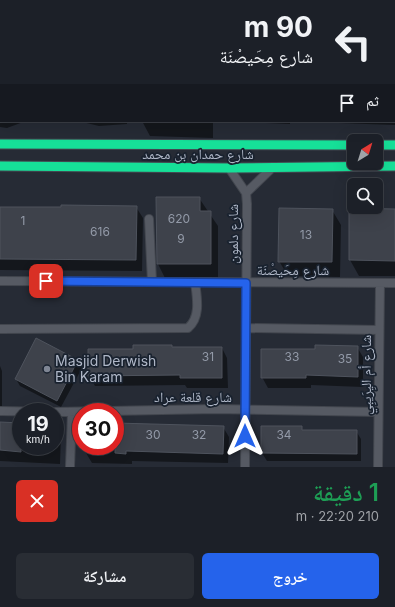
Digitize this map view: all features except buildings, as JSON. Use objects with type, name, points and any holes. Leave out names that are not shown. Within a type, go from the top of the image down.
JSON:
[{"type":"main road","name":"شارع حمدان بن محمد","points":[[0,144],[347,145]]},
{"type":"main road","points":[[383,145],[395,145]]},
{"type":"main road","name":"شارع حمدان بن محمد","points":[[383,165],[395,166]]},
{"type":"main road","name":"شارع حمدان بن محمد","points":[[0,166],[272,168],[347,166]]},
{"type":"main road","points":[[383,168],[395,172]]},
{"type":"street","points":[[0,0],[7,0]]},
{"type":"street","name":"شارع دلمون","points":[[229,168],[246,193],[245,467]]},
{"type":"street","name":"شارع دلمون","points":[[246,193],[272,168]]},
{"type":"street","points":[[148,219],[152,282]]},
{"type":"street","name":"شارع مِحَيصْنَة","points":[[0,281],[395,283]]},
{"type":"street","points":[[0,329],[188,328],[197,315],[195,282]]},
{"type":"street","name":"شارع أم اليِرَيبِي","points":[[378,467],[380,283]]},
{"type":"street","points":[[246,328],[379,330]]},
{"type":"street","name":"شارع قلعة عراد","points":[[124,411],[245,410],[378,412]]},
{"type":"street","points":[[0,411],[12,411]]},
{"type":"street","name":"شارع قلعة عراد","points":[[64,412],[72,412]]},
{"type":"street","points":[[70,467],[72,412]]},
{"type":"traffic: fast","points":[[0,144],[347,145]]},
{"type":"traffic: fast","points":[[383,145],[395,145]]},
{"type":"traffic: fast","points":[[0,166],[229,168],[395,166]]},
{"type":"place","name":"Masjid Derwish Bin Karam","points":[[47,369]]},
{"type":"route","points":[[46,281],[246,283],[245,436]]}]
